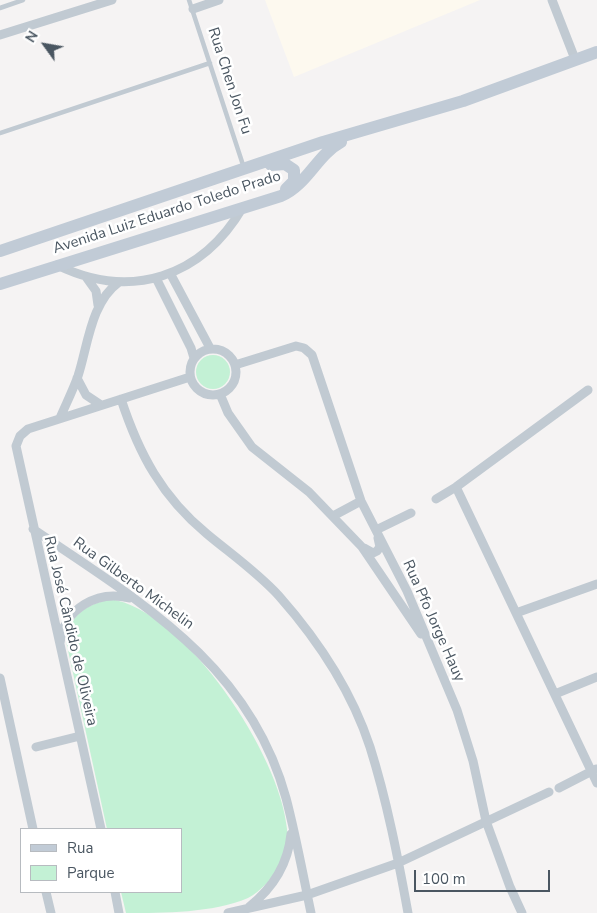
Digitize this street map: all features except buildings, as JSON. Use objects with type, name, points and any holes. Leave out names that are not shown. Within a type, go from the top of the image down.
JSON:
[{"type":"main road","name":"Avenida Luiz Eduardo Toledo Prado","points":[[0,252],[323,142],[354,135],[462,101],[597,52]]},
{"type":"main road","name":"Avenida Luiz Eduardo Toledo Prado","points":[[0,284],[57,264],[274,198],[292,190],[327,152],[354,135]]},
{"type":"main road","points":[[244,169],[283,164],[291,167],[295,174],[293,183],[274,198]]},
{"type":"street","points":[[0,36],[112,0]]},
{"type":"street","points":[[191,4],[220,0]]},
{"type":"street","points":[[552,0],[575,59]]},
{"type":"street","points":[[57,264],[86,277],[119,282],[156,278],[170,273],[205,254],[233,224],[243,207]]},
{"type":"street","points":[[170,273],[210,348]]},
{"type":"street","points":[[86,277],[96,291],[98,308]]},
{"type":"street","points":[[156,278],[186,337],[194,358]]},
{"type":"street","points":[[60,418],[77,378],[98,308],[104,296],[119,282]]},
{"type":"street","points":[[174,314],[187,306]]},
{"type":"street","points":[[186,337],[200,330]]},
{"type":"street","name":"Rua Pfo Jorge Hauy","points":[[236,365],[293,346],[304,348],[312,356],[361,501],[407,591],[456,710],[473,761],[486,821],[522,913]]},
{"type":"street","points":[[210,348],[223,350],[233,359],[236,365],[235,379],[232,386],[220,394],[202,392],[192,383],[190,378],[189,371],[194,358],[198,353],[210,348]]},
{"type":"street","points":[[77,378],[86,395],[101,406]]},
{"type":"street","points":[[60,418],[190,378]]},
{"type":"street","points":[[436,499],[456,487],[588,390]]},
{"type":"street","points":[[220,394],[228,413],[252,447],[308,492],[362,546],[401,602],[436,660]]},
{"type":"street","points":[[121,399],[132,435],[152,472],[177,506],[278,595],[316,642],[346,692],[370,746],[408,913]]},
{"type":"street","name":"Rua José Cândido de Oliveira","points":[[60,418],[28,429],[18,439],[16,453],[101,828]]},
{"type":"street","points":[[456,487],[555,694],[594,770],[597,782]]},
{"type":"street","points":[[333,516],[361,501]]},
{"type":"street","points":[[362,546],[372,553],[378,550],[380,544],[376,530],[411,513]]},
{"type":"street","name":"Rua Gilberto Michelin","points":[[33,529],[177,630],[210,662],[242,704],[267,749],[286,797],[311,913]]},
{"type":"street","points":[[516,613],[597,584]]},
{"type":"street","points":[[60,648],[67,622],[86,602],[112,595],[139,602]]},
{"type":"street","points":[[555,694],[597,677]]},
{"type":"street","points":[[0,678],[33,828]]},
{"type":"street","points":[[36,748],[80,736]]},
{"type":"street","points":[[559,788],[594,770]]},
{"type":"street","points":[[228,913],[307,895],[398,863],[550,792]]},
{"type":"street","points":[[247,909],[271,887],[280,873],[291,842],[292,826]]},
{"type":"street","points":[[46,893],[51,913]]},
{"type":"street","points":[[115,893],[119,913]]},
{"type":"lane","points":[[0,8],[23,0]]},
{"type":"lane","name":"Rua Chen Jon Fu","points":[[191,4],[244,169]]},
{"type":"lane","points":[[0,132],[210,63]]},
{"type":"shaded area","points":[[265,0],[480,0],[294,77]]},
{"type":"green space","points":[[213,355],[225,360],[230,372],[225,384],[213,389],[201,384],[196,372],[201,360]]},
{"type":"green space","points":[[110,599],[139,609],[168,629],[197,657],[224,691],[248,727],[267,764],[281,799],[287,839],[282,859],[277,869],[264,886],[248,898],[219,907],[204,909],[126,913],[121,893],[182,893],[182,828],[107,828],[66,641],[68,631],[76,617],[80,612]]}]
